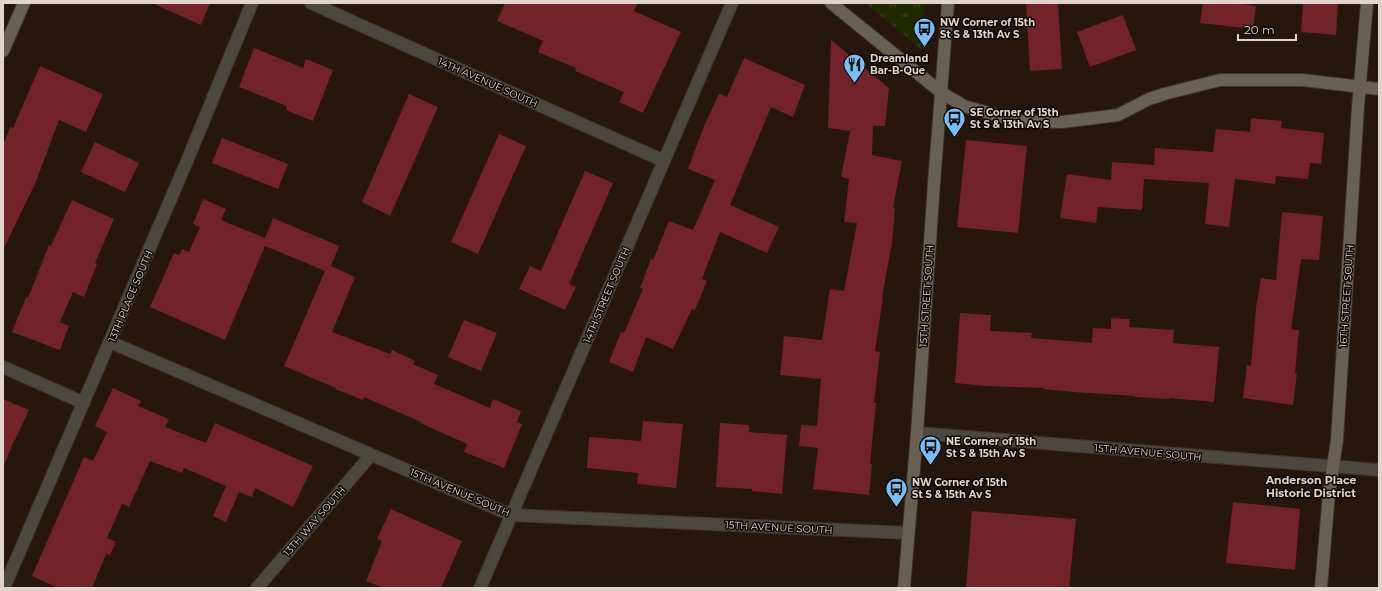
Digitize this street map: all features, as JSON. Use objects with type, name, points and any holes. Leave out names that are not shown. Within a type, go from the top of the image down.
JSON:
[{"type":"street","points":[[3,51],[24,3]]},
{"type":"street","name":"13TH PLACE SOUTH","points":[[4,588],[187,161],[252,3]]},
{"type":"street","name":"14TH AVENUE SOUTH","points":[[311,3],[664,161]]},
{"type":"street","name":"14TH STREET SOUTH","points":[[480,588],[732,3]]},
{"type":"street","points":[[831,3],[942,93],[964,106],[1017,121],[1062,122],[1118,115],[1150,99],[1164,94],[1220,80],[1302,80],[1379,89]]},
{"type":"street","name":"15TH STREET SOUTH","points":[[904,588],[917,433],[948,3]]},
{"type":"street","name":"16TH STREET SOUTH","points":[[1321,588],[1329,493],[1337,440],[1358,107],[1368,3]]},
{"type":"street","name":"15TH AVENUE SOUTH","points":[[110,342],[511,515],[908,533]]},
{"type":"street","points":[[3,367],[84,403]]},
{"type":"street","name":"15TH AVENUE SOUTH","points":[[917,433],[1379,470]]},
{"type":"street","name":"13TH WAY SOUTH","points":[[256,588],[371,455]]},
{"type":"green space","points":[[865,3],[924,3],[922,50]]},
{"type":"building","points":[[152,3],[210,3],[201,25]]},
{"type":"building","points":[[505,3],[638,3],[634,11],[681,32],[643,113],[619,102],[624,92],[575,71],[576,68],[538,52],[543,41],[497,21]]},
{"type":"building","points":[[1026,3],[1058,3],[1062,69],[1030,71]]},
{"type":"building","points":[[1203,3],[1237,3],[1256,6],[1253,29],[1200,23]]},
{"type":"building","points":[[1303,3],[1338,3],[1336,35],[1301,32]]},
{"type":"building","points":[[1123,15],[1136,50],[1090,67],[1077,32]]},
{"type":"building","points":[[831,40],[889,88],[885,126],[873,126],[872,155],[902,161],[893,207],[895,208],[892,243],[882,297],[875,351],[880,352],[874,403],[876,403],[870,464],[872,464],[869,495],[813,489],[818,448],[799,446],[801,425],[817,426],[821,379],[780,375],[784,336],[822,340],[830,289],[844,291],[857,223],[844,222],[849,179],[841,177],[850,131],[828,128]]},
{"type":"building","points":[[254,48],[303,68],[306,59],[333,70],[313,121],[286,110],[287,106],[239,87]]},
{"type":"building","points":[[744,58],[805,85],[793,117],[771,107],[730,205],[779,227],[767,253],[720,232],[702,279],[707,281],[695,310],[692,309],[673,349],[646,337],[633,372],[609,362],[621,332],[624,333],[643,289],[640,288],[651,259],[653,260],[669,221],[693,230],[715,180],[688,169],[704,126],[719,94],[727,97]]},
{"type":"building","points":[[40,66],[103,94],[86,132],[59,120],[35,184],[3,250],[3,146],[10,127],[13,128]]},
{"type":"building","points":[[409,94],[438,107],[390,216],[362,202]]},
{"type":"building","points":[[1251,118],[1282,121],[1281,128],[1324,133],[1321,164],[1310,163],[1308,179],[1276,176],[1275,184],[1235,179],[1229,227],[1205,224],[1209,183],[1144,179],[1142,210],[1098,207],[1096,223],[1060,218],[1067,174],[1111,180],[1112,162],[1154,165],[1155,148],[1213,152],[1216,129],[1250,132]]},
{"type":"building","points":[[499,134],[526,146],[478,254],[451,242]]},
{"type":"building","points":[[222,138],[288,164],[278,189],[212,163]]},
{"type":"building","points":[[966,140],[1027,146],[1018,233],[957,227]]},
{"type":"building","points":[[95,142],[139,163],[125,192],[81,172]]},
{"type":"building","points":[[585,171],[613,183],[569,284],[576,287],[565,310],[519,289],[530,266],[541,271]]},
{"type":"building","points":[[203,199],[226,209],[221,220],[265,238],[273,218],[339,246],[331,266],[355,277],[332,332],[390,354],[392,350],[415,361],[413,364],[438,375],[434,384],[490,408],[493,399],[521,411],[517,422],[522,424],[504,468],[464,452],[467,444],[420,423],[421,422],[364,397],[363,400],[335,389],[336,388],[284,366],[325,271],[265,246],[225,340],[150,307],[174,253],[179,255],[182,249],[189,252],[200,227],[193,224]]},
{"type":"building","points":[[72,200],[114,219],[95,263],[97,264],[84,297],[73,292],[60,322],[69,326],[60,350],[12,332],[26,297],[28,298],[49,245],[51,246]]},
{"type":"building","points":[[1282,212],[1323,216],[1319,260],[1301,259],[1291,329],[1299,330],[1295,373],[1297,373],[1293,405],[1243,398],[1247,365],[1251,366],[1256,308],[1261,278],[1276,280]]},
{"type":"building","points":[[960,313],[991,315],[990,331],[1032,333],[1031,338],[1092,343],[1093,328],[1111,329],[1111,318],[1130,319],[1129,327],[1174,330],[1173,343],[1219,347],[1214,402],[1073,392],[1044,388],[985,386],[955,383]]},
{"type":"building","points":[[464,320],[497,333],[481,371],[448,357]]},
{"type":"building","points":[[113,388],[141,401],[138,406],[169,419],[165,427],[206,443],[215,423],[313,466],[293,507],[255,488],[252,497],[239,492],[226,522],[213,516],[226,486],[184,468],[182,473],[150,461],[129,507],[122,504],[107,538],[116,542],[110,555],[106,554],[92,588],[58,588],[32,576],[84,457],[93,461],[107,432],[95,426]]},
{"type":"building","points":[[3,399],[29,410],[14,440],[4,466]]},
{"type":"building","points":[[643,421],[683,424],[676,488],[637,484],[638,473],[587,468],[589,437],[641,441]]},
{"type":"building","points":[[720,423],[749,425],[749,432],[787,435],[782,494],[752,491],[752,489],[716,487]]},
{"type":"building","points":[[1233,502],[1300,509],[1295,570],[1226,563]]},
{"type":"building","points":[[391,509],[462,541],[441,588],[384,588],[366,581],[382,541],[377,539]]},
{"type":"building","points":[[972,511],[1076,519],[1069,588],[966,588]]},
{"type":"place","name":"NW Corner of 15th St S & 13th Av S","points":[[924,48]]},
{"type":"place","name":"Dreamland Bar-B-Que","points":[[855,84]]},
{"type":"place","name":"SE Corner of 15th St S & 13th Av S","points":[[954,138]]},
{"type":"place","name":"NE Corner of 15th St S & 15th Av S","points":[[931,466]]},
{"type":"place","name":"NW Corner of 15th St S & 15th Av S","points":[[897,508]]},
{"type":"district","name":"Anderson Place Historic District","points":[[1311,486]]}]
